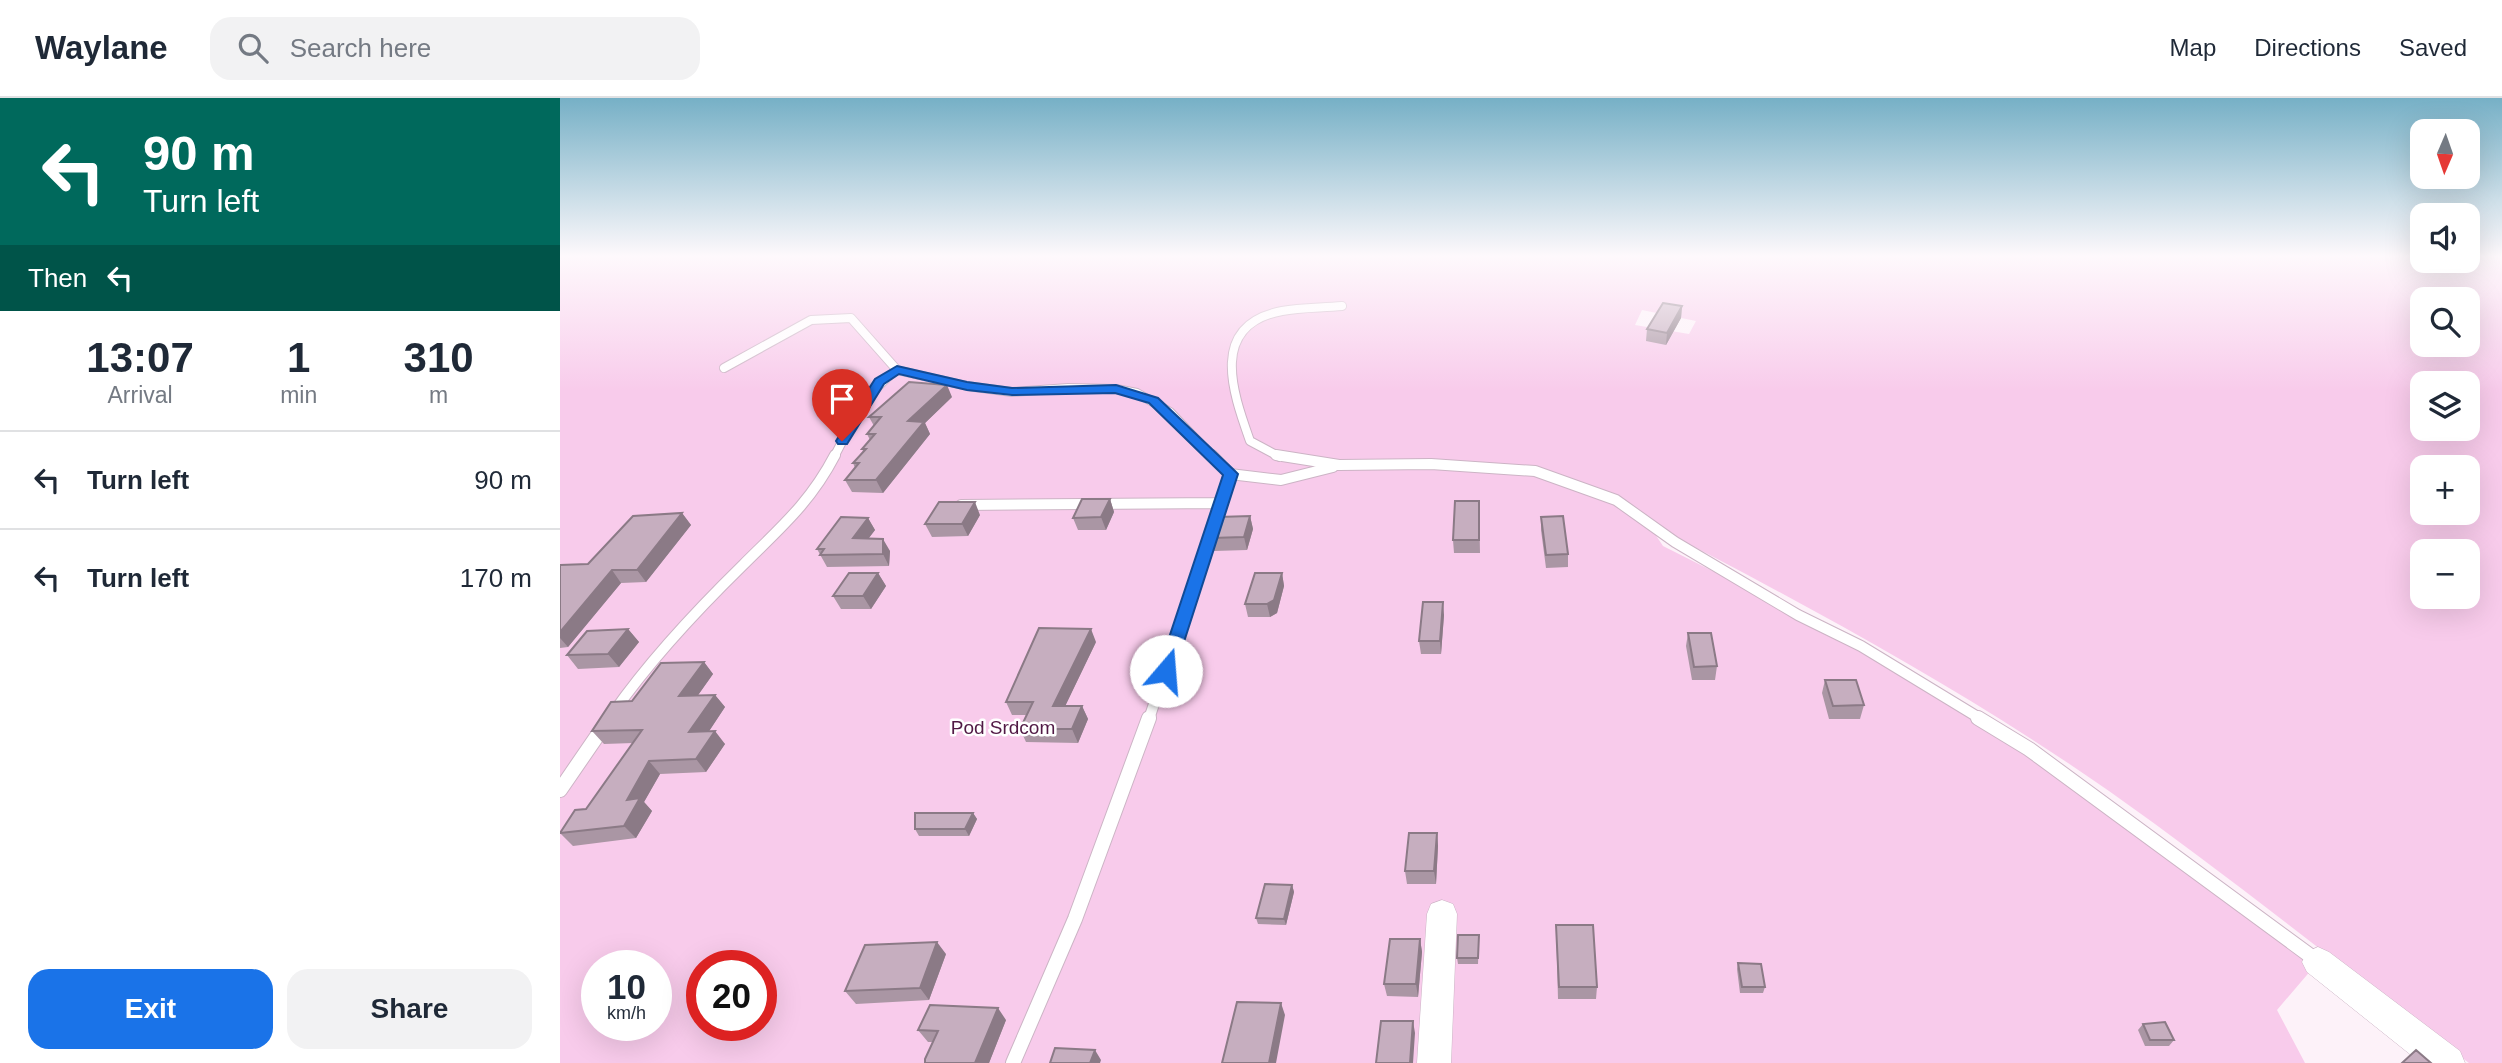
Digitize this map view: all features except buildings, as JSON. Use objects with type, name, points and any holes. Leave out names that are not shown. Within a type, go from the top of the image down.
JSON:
[{"type":"street","points":[[1434,1063],[1443,914]]},
{"type":"street","points":[[2318,962],[2448,1063]]},
{"type":"lane","points":[[1342,306],[1293,308],[1259,318],[1237,339],[1230,363],[1233,391],[1250,441],[1283,458],[1339,465],[1432,464],[1535,471],[1616,500],[1728,573],[1798,615],[1861,646],[2029,749],[2318,962]]},
{"type":"lane","points":[[724,368],[811,320],[850,318],[897,370],[967,386],[1012,391],[1068,388],[1116,389],[1138,393],[1170,412],[1230,474],[1281,480],[1339,465]]},
{"type":"lane","points":[[560,790],[632,685],[743,565],[789,523],[820,484],[854,419],[880,382],[897,370]]},
{"type":"lane","points":[[1013,1063],[1036,1012],[1134,761],[1230,474]]},
{"type":"lane","points":[[958,505],[1221,503]]},
{"type":"green space","name":"Pod Srdcom","points":[[560,301],[2410,301],[2410,357],[2480,357],[2480,301],[2502,301],[2502,1063],[2469,1063],[2155,824],[1997,717],[1824,616],[1647,522],[1663,546],[1861,646],[2029,749],[2318,962],[2277,1010],[2305,1063],[560,1063]],"holes":[[[1642,310],[1696,321],[1689,334],[1635,325]]]},
{"type":"route","points":[[842,441],[880,382],[897,370],[967,386],[1012,391],[1116,389],[1138,393],[1170,412],[1230,474],[1166,671]]}]
